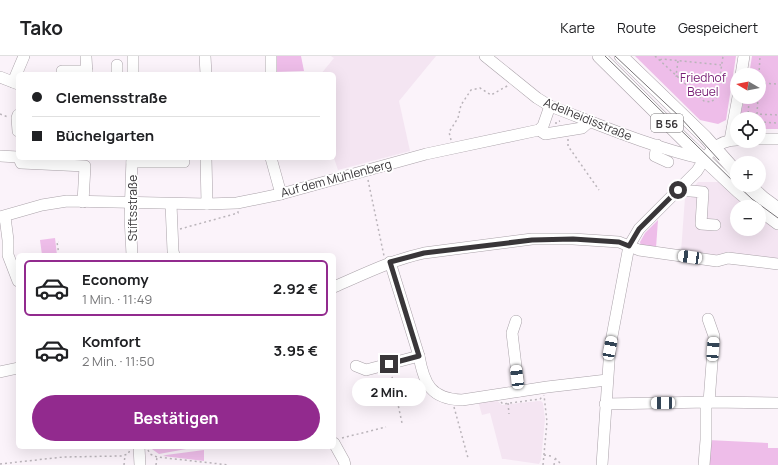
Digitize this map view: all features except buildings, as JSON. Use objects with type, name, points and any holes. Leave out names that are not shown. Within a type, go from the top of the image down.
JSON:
[{"type":"main road","name":"B 56","points":[[599,56],[704,159],[749,200]]},
{"type":"main road","name":"B 56","points":[[621,56],[705,137],[730,165]]},
{"type":"main road","points":[[756,192],[778,209]]},
{"type":"main road","name":"B 56","points":[[766,214],[778,223]]},
{"type":"street","points":[[19,72],[24,56]]},
{"type":"street","points":[[133,56],[133,72]]},
{"type":"street","points":[[205,56],[206,72]]},
{"type":"street","points":[[271,56],[271,72]]},
{"type":"street","name":"Adelheidisstraße","points":[[485,56],[549,109],[590,121],[684,154],[704,159]]},
{"type":"street","points":[[743,68],[744,56]]},
{"type":"street","points":[[62,71],[86,72],[86,57]]},
{"type":"street","points":[[0,77],[16,83]]},
{"type":"street","points":[[539,130],[543,126],[549,109]]},
{"type":"street","name":"Auf dem Mühlenberg","points":[[3,217],[52,202],[171,204],[237,203],[281,194],[366,170],[453,148],[539,130],[546,134],[582,128],[590,121]]},
{"type":"street","points":[[766,139],[778,139]]},
{"type":"street","points":[[602,465],[610,348],[629,246],[639,229],[697,171],[713,147],[719,143],[730,141]]},
{"type":"street","points":[[657,145],[655,156],[668,162]]},
{"type":"street","points":[[0,156],[16,157]]},
{"type":"street","points":[[20,160],[21,163],[85,162],[83,202]]},
{"type":"street","name":"Stiftsstraße","points":[[132,253],[132,160],[184,162]]},
{"type":"street","points":[[206,160],[207,204]]},
{"type":"street","points":[[272,160],[281,194]]},
{"type":"street","points":[[678,190],[703,192],[701,224],[715,225]]},
{"type":"street","points":[[171,204],[174,253]]},
{"type":"street","points":[[3,217],[8,240],[8,255],[16,276]]},
{"type":"street","points":[[336,286],[388,263],[424,253],[532,240],[573,239],[619,242],[639,250],[716,261],[728,258],[778,264]]},
{"type":"street","points":[[388,263],[427,383],[440,396],[452,399],[474,398],[543,387],[607,380]]},
{"type":"street","points":[[704,465],[707,402],[714,336],[708,319]]},
{"type":"street","points":[[516,321],[512,333],[519,391]]},
{"type":"street","points":[[356,366],[366,370],[419,356]]},
{"type":"street","points":[[0,372],[16,368]]},
{"type":"street","points":[[605,404],[707,402],[778,403]]},
{"type":"street","points":[[338,441],[345,465]]},
{"type":"street","points":[[139,449],[140,465]]},
{"type":"path","points":[[655,56],[722,65]]},
{"type":"path","points":[[661,58],[676,76],[704,101],[711,102],[718,97],[723,56]]},
{"type":"path","points":[[759,68],[760,56]]},
{"type":"path","points":[[676,76],[678,60]]},
{"type":"path","points":[[676,76],[720,82]]},
{"type":"path","points":[[453,148],[449,132],[458,118],[461,105],[471,90],[480,88],[490,95],[508,86],[514,79]]},
{"type":"path","points":[[766,83],[778,84]]},
{"type":"path","points":[[766,114],[778,115]]},
{"type":"path","points":[[556,124],[556,122],[560,121]]},
{"type":"path","points":[[766,122],[778,123]]},
{"type":"path","points":[[567,130],[568,146],[599,190]]},
{"type":"path","points":[[366,170],[388,263]]},
{"type":"path","points":[[172,232],[238,213],[237,203]]},
{"type":"path","points":[[59,242],[57,242],[59,253]]},
{"type":"path","points":[[389,364],[402,422]]},
{"type":"path","points":[[543,387],[547,422],[543,465]]},
{"type":"path","points":[[452,399],[468,458]]},
{"type":"path","points":[[508,403],[509,414]]},
{"type":"path","points":[[338,441],[386,427]]},
{"type":"path","points":[[0,464],[63,457],[108,457],[128,454],[131,449]]},
{"type":"path","points":[[148,449],[150,454],[157,457],[229,465]]},
{"type":"path","points":[[124,465],[125,455]]},
{"type":"path","points":[[544,455],[551,456]]},
{"type":"path","points":[[156,465],[157,457]]},
{"type":"path","points":[[554,465],[555,458],[562,465]]},
{"type":"shaded area","points":[[331,56],[436,56],[399,101],[410,151],[338,170],[335,160],[336,160],[336,72],[323,72],[334,58]]},
{"type":"shaded area","points":[[698,182],[719,182],[739,200],[730,200],[730,236],[766,236],[766,222],[778,230],[778,261],[727,252],[714,256],[681,252],[685,197]]},
{"type":"shaded area","points":[[495,399],[502,405],[538,401],[543,403],[545,419],[541,460],[539,464],[502,459],[490,413],[482,415],[478,401]]},
{"type":"green space","points":[[274,56],[301,56],[304,71],[274,72]]},
{"type":"green space","name":"Friedhof Beuel","points":[[635,56],[736,56],[734,68],[730,68],[730,94],[726,120],[718,124],[700,120]]},
{"type":"green space","name":"Friedhof Beuel","points":[[752,56],[778,56],[778,129],[766,129],[766,112],[741,112],[743,104],[766,104],[766,68],[750,68]]},
{"type":"green space","points":[[658,220],[656,248],[641,247],[640,242],[645,233]]},
{"type":"green space","points":[[55,238],[57,253],[42,253],[40,240]]},
{"type":"green space","points":[[708,440],[768,443],[768,448],[778,448],[778,465],[706,465]]},
{"type":"green space","points":[[152,449],[186,449],[159,454]]},
{"type":"green space","points":[[204,450],[204,461],[163,456],[166,455]]},
{"type":"tram line","points":[[605,56],[730,178]]},
{"type":"tram line","points":[[615,56],[680,117],[719,160]]},
{"type":"tram line","points":[[744,192],[778,218]]},
{"type":"route","points":[[389,364],[419,356],[390,262],[424,253],[532,240],[573,239],[619,242],[629,246],[639,229],[678,190]]}]
